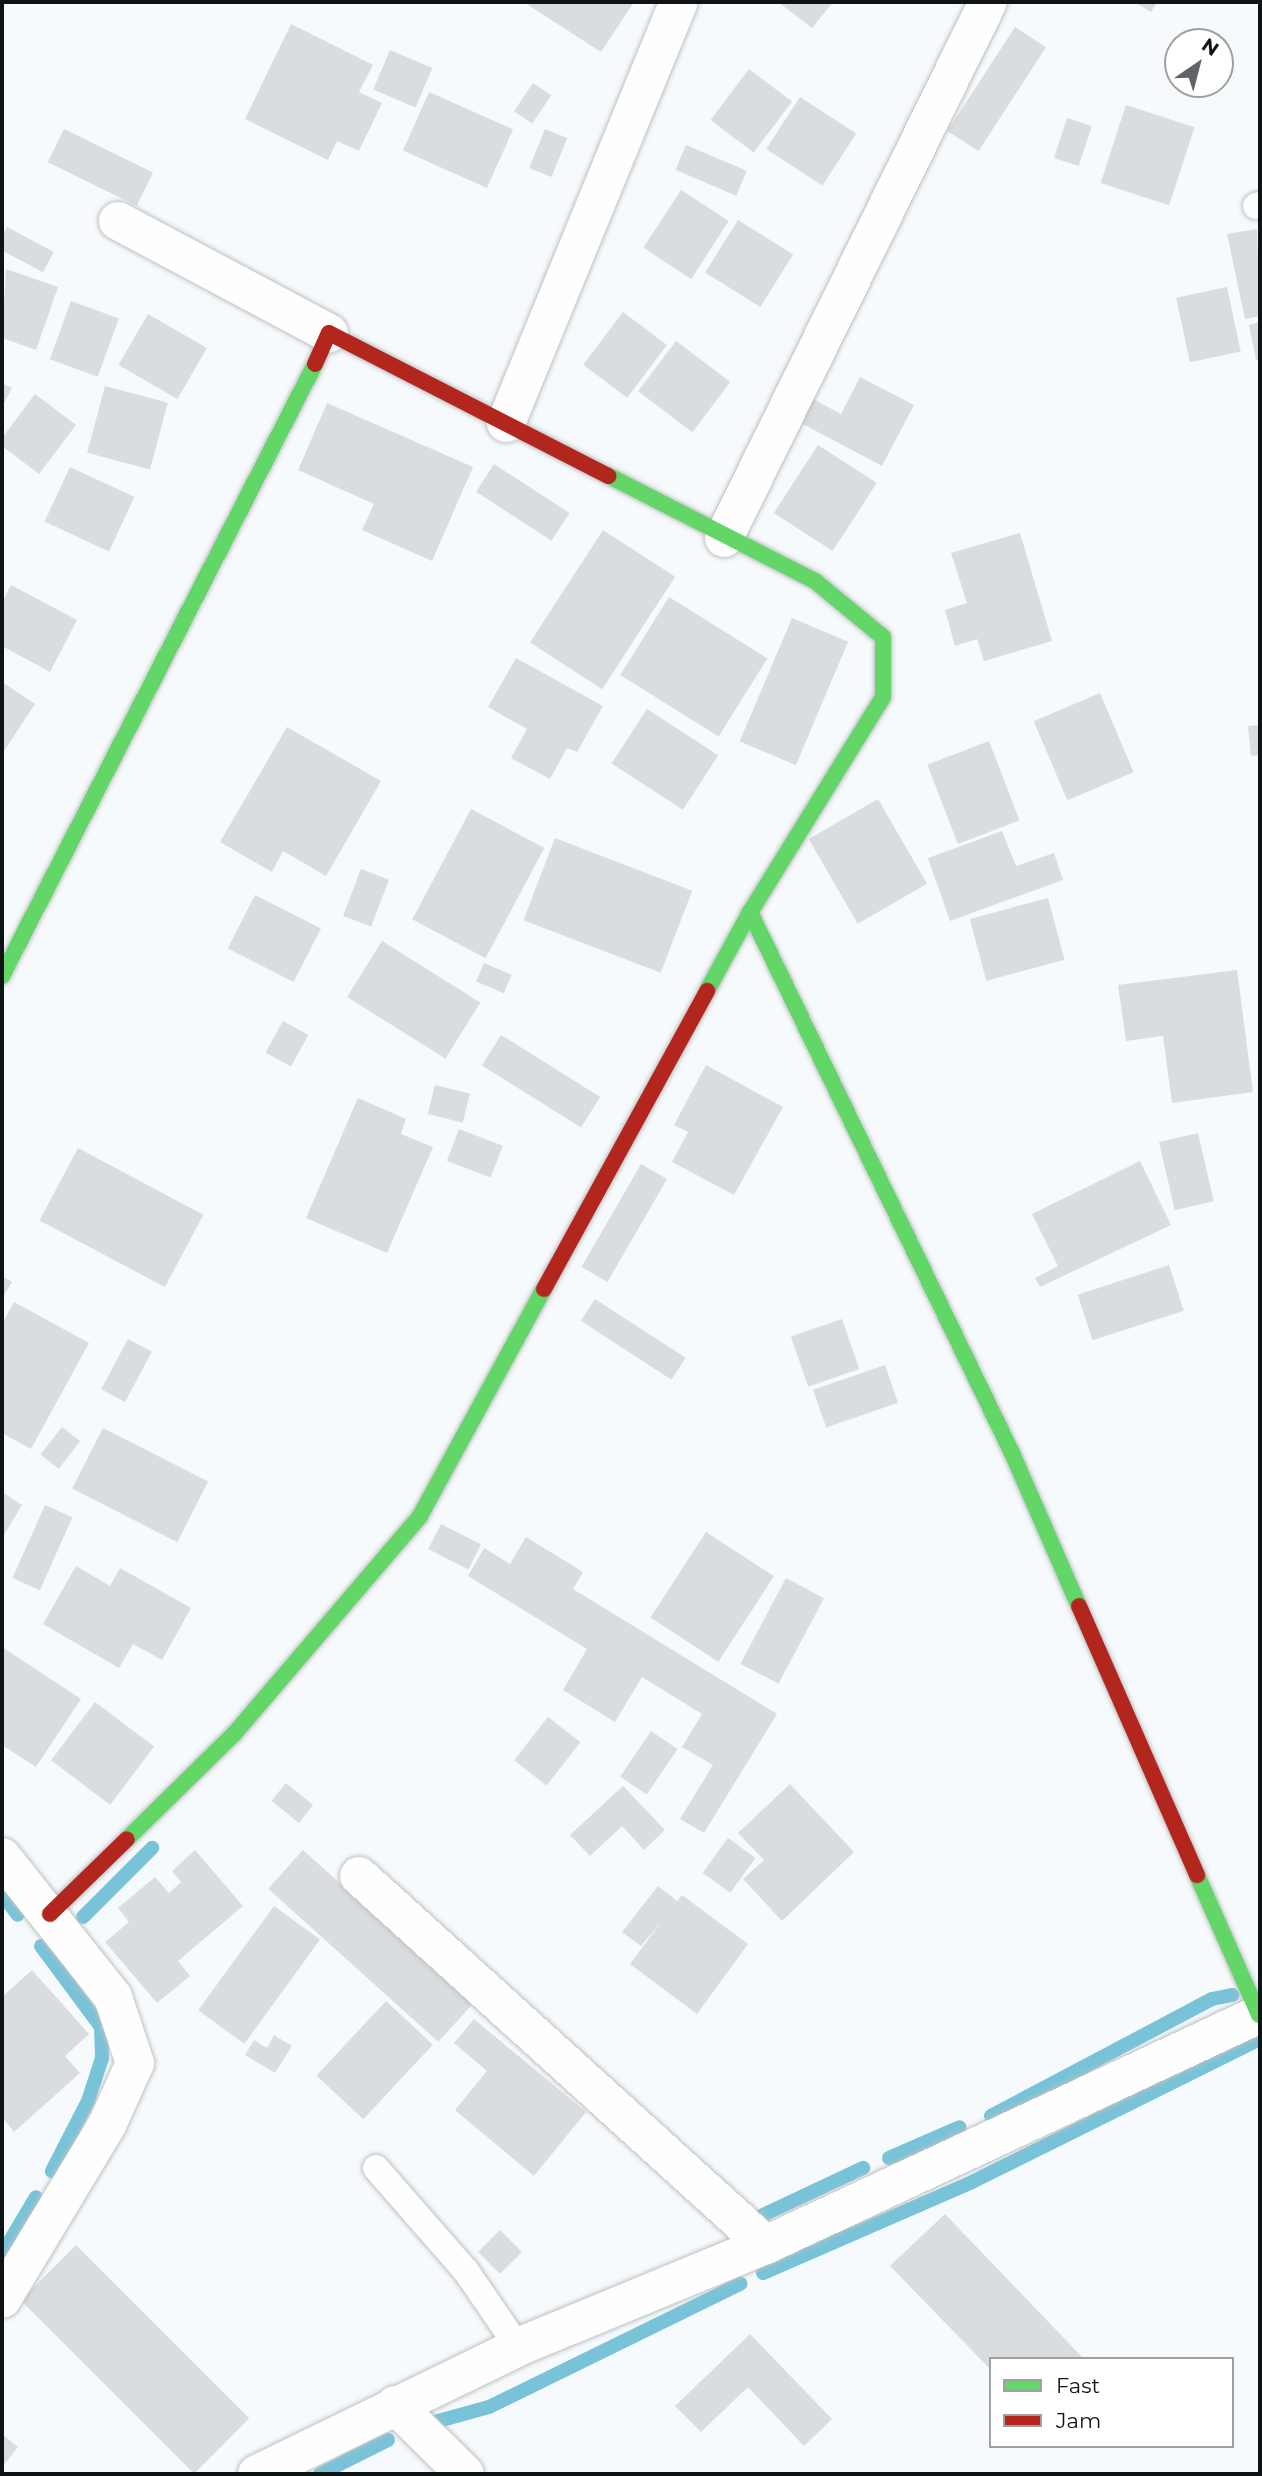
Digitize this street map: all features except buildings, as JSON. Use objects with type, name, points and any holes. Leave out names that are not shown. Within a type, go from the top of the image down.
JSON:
[{"type":"street","points":[[506,423],[679,2]]},
{"type":"street","points":[[723,538],[988,2]]},
{"type":"street","points":[[50,1914],[234,1734],[420,1516],[750,912],[883,697],[884,637],[815,581],[723,538],[118,221]]},
{"type":"street","points":[[2,976],[300,400],[329,333]]},
{"type":"street","points":[[257,2474],[518,2347],[766,2245],[1259,2015],[1012,1453],[750,912]]},
{"type":"street","points":[[2,1857],[50,1914],[113,1997],[135,2063],[107,2125],[2,2298]]},
{"type":"street","points":[[359,1876],[766,2245]]},
{"type":"street","points":[[395,2405],[465,2474]]},
{"type":"lane","points":[[376,2168],[466,2271],[518,2347]]},
{"type":"waterway","points":[[83,1917],[152,1848]]},
{"type":"waterway","points":[[2,1894],[18,1915]]},
{"type":"waterway","points":[[41,1946],[101,2027],[102,2058],[88,2101],[52,2171]]},
{"type":"waterway","points":[[991,2116],[1212,1999],[1233,1995]]},
{"type":"waterway","points":[[763,2273],[972,2182],[1260,2039]]},
{"type":"waterway","points":[[889,2158],[960,2127]]},
{"type":"waterway","points":[[761,2216],[863,2168]]},
{"type":"waterway","points":[[2,2254],[36,2197]]},
{"type":"waterway","points":[[431,2423],[489,2407],[740,2284]]},
{"type":"waterway","points":[[320,2474],[388,2440]]},
{"type":"traffic: fast","points":[[2,976],[315,364]]},
{"type":"traffic: fast","points":[[609,476],[815,581],[883,637],[883,697],[750,912],[707,991]]},
{"type":"traffic: fast","points":[[750,912],[1012,1453],[1079,1606]]},
{"type":"traffic: fast","points":[[127,1839],[234,1734],[420,1516],[544,1289]]},
{"type":"traffic: fast","points":[[1197,1875],[1259,2015]]},
{"type":"traffic: jam","points":[[315,364],[329,333],[609,476]]},
{"type":"traffic: jam","points":[[544,1289],[707,991]]},
{"type":"traffic: jam","points":[[1079,1606],[1197,1875]]},
{"type":"traffic: jam","points":[[50,1914],[127,1839]]}]
